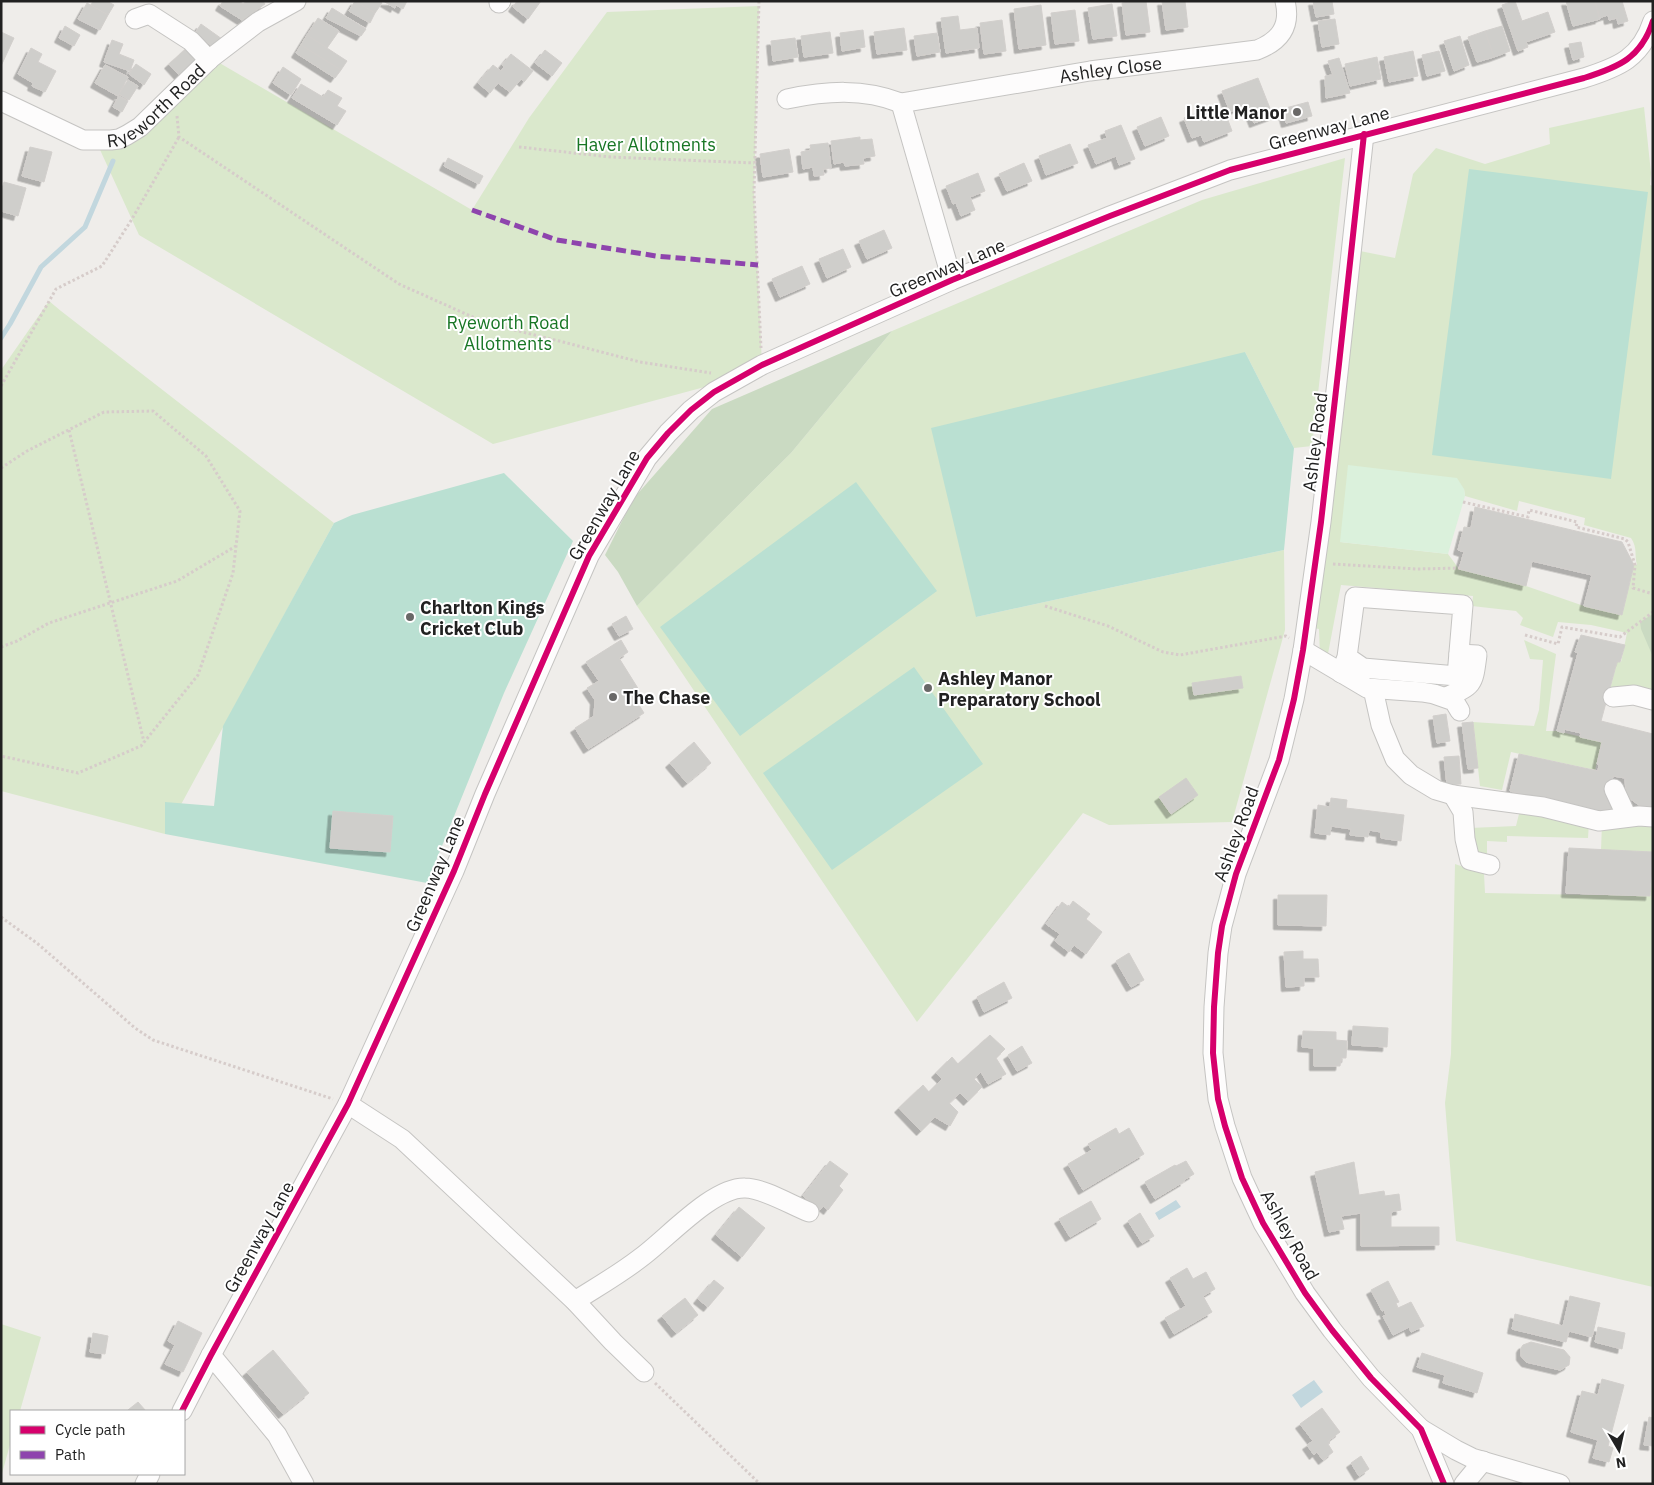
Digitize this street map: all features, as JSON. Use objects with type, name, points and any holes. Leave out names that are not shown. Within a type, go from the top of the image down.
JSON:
[{"type":"street","name":"Ryeworth Road","points":[[1,101],[83,140],[119,139],[140,127],[209,60],[258,22],[296,1]]},
{"type":"street","name":"Ashley Close","points":[[787,99],[825,93],[855,92],[883,96],[901,103],[1090,71],[1257,50],[1266,47],[1281,35],[1286,19],[1285,1]]},
{"type":"street","points":[[135,19],[149,14],[191,41],[209,60]]},
{"type":"street","name":"Greenway Lane","points":[[183,1410],[348,1104],[454,871],[589,556],[647,458],[691,410],[714,392],[762,365],[952,280],[1230,170],[1606,71],[1626,61],[1635,53],[1645,40],[1653,21]]},
{"type":"street","points":[[901,103],[952,280]]},
{"type":"street","name":"Ashley Road","points":[[1364,134],[1334,414],[1303,648],[1294,699],[1279,760],[1236,874],[1222,926],[1214,1007],[1213,1053],[1218,1099],[1224,1126],[1242,1178],[1263,1223],[1313,1305],[1352,1355],[1391,1400],[1421,1429],[1444,1484]]},
{"type":"street","points":[[1303,648],[1344,665],[1457,676],[1463,604],[1355,597],[1344,665]]},
{"type":"street","points":[[1446,698],[1468,687],[1474,679],[1476,655],[1459,654]]},
{"type":"street","points":[[1344,665],[1367,688],[1422,692],[1454,701],[1460,711]]},
{"type":"street","points":[[1373,689],[1381,725],[1395,758],[1418,781],[1436,790],[1453,795],[1543,807],[1599,821],[1639,816],[1653,817]]},
{"type":"street","points":[[1613,697],[1634,695],[1653,700]]},
{"type":"street","points":[[1614,789],[1627,817]]},
{"type":"street","points":[[1453,795],[1463,812],[1465,839],[1470,860],[1490,865]]},
{"type":"street","points":[[348,1104],[402,1138],[575,1301],[644,1372]]},
{"type":"street","points":[[575,1301],[641,1258],[707,1203],[729,1190],[738,1188],[755,1189],[809,1212]]},
{"type":"street","points":[[211,1355],[277,1435],[304,1484]]},
{"type":"street","points":[[1421,1429],[1456,1450],[1483,1461],[1560,1484]]},
{"type":"street","points":[[1464,1484],[1483,1461]]},
{"type":"path","points":[[759,1],[754,193],[762,365]]},
{"type":"path","points":[[1,386],[56,289],[102,266],[132,219],[179,137],[177,113],[166,102]]},
{"type":"path","points":[[179,137],[399,284],[486,323],[640,362],[738,378]]},
{"type":"path","points":[[519,147],[611,157],[754,163]]},
{"type":"path","points":[[1,468],[27,450],[104,412],[153,411],[206,456],[240,511],[233,574],[198,675],[141,746],[78,773],[1,756]]},
{"type":"path","points":[[69,430],[144,742]]},
{"type":"path","points":[[1463,502],[1528,517],[1529,510],[1577,522],[1576,527],[1625,539],[1628,542],[1635,565],[1632,588],[1653,594]]},
{"type":"path","points":[[1,646],[17,642],[49,624],[177,581],[236,546]]},
{"type":"path","points":[[1045,606],[1108,626],[1163,652],[1180,655],[1286,636],[1303,648]]},
{"type":"path","points":[[1525,635],[1558,644],[1562,627],[1620,637],[1653,612]]},
{"type":"path","points":[[1,917],[38,944],[135,1028],[153,1040],[348,1104]]},
{"type":"path","points":[[644,1372],[760,1484]]},
{"type":"green space","name":"Ryeworth Road Allotments","points":[[759,6],[754,193],[762,365],[738,378],[493,444],[139,235],[96,141],[111,140],[211,58],[472,210],[529,118],[607,12]]},
{"type":"green space","points":[[1644,107],[1651,173],[1650,185],[1653,186],[1653,698],[1610,689],[1617,662],[1621,662],[1627,633],[1591,625],[1558,622],[1553,637],[1520,625],[1523,618],[1516,611],[1472,606],[1473,596],[1341,585],[1327,659],[1320,656],[1319,629],[1309,627],[1355,250],[1395,258],[1413,174],[1436,148],[1485,164],[1550,144],[1549,128]],"holes":[[[1464,489],[1465,496],[1517,511],[1519,501],[1585,518],[1584,525],[1631,538],[1635,548],[1637,565],[1634,565],[1622,615],[1584,606],[1526,586],[1459,569],[1448,554],[1340,542]]]},
{"type":"green space","points":[[1345,158],[1312,446],[1294,448],[1245,352],[976,617],[1284,550],[1285,630],[1232,822],[1109,825],[1083,813],[917,1022],[637,606],[791,453],[892,331],[1202,200]]},
{"type":"green space","points":[[1469,169],[1648,192],[1611,479],[1432,455]]},
{"type":"green space","points":[[49,301],[334,523],[165,834],[1,791],[1,370]]},
{"type":"green space","points":[[892,331],[791,453],[637,606],[618,572],[605,555],[633,499],[712,409]]},
{"type":"green space","points":[[1245,352],[1294,448],[1284,550],[976,617],[931,428]]},
{"type":"green space","points":[[1348,465],[1457,478],[1464,489],[1465,496],[1448,554],[1340,542]]},
{"type":"green space","name":"Charlton Kings Cricket Club","points":[[504,473],[573,541],[504,693],[427,883],[165,834],[165,802],[214,806],[223,726],[334,523],[352,515]]},
{"type":"green space","points":[[856,482],[937,591],[740,736],[660,627]]},
{"type":"green space","points":[[1653,614],[1653,657],[1640,622]]},
{"type":"green space","points":[[1524,640],[1556,654],[1546,731],[1557,731],[1602,742],[1595,770],[1511,752],[1502,790],[1480,786],[1473,722],[1534,726],[1539,710],[1543,660],[1530,659]]},
{"type":"green space","points":[[914,667],[983,764],[832,870],[763,773]]},
{"type":"green space","points":[[1520,810],[1589,822],[1588,838],[1507,836],[1507,842],[1487,841],[1487,859],[1475,856],[1470,828],[1516,826]]},
{"type":"green space","points":[[1602,824],[1653,826],[1653,852],[1601,850]]},
{"type":"green space","points":[[1455,864],[1484,874],[1485,893],[1650,896],[1653,871],[1653,1287],[1456,1241],[1445,1103],[1451,1054]]},
{"type":"green space","points":[[1,1324],[41,1337],[20,1410],[10,1410],[10,1445],[1,1477]]},
{"type":"water","points":[[1176,1200],[1181,1207],[1159,1220],[1155,1213]]},
{"type":"water","points":[[1314,1380],[1323,1392],[1301,1408],[1292,1395]]},
{"type":"building","points":[[93,1],[107,1],[114,5],[108,15],[91,5]]},
{"type":"building","points":[[223,1],[239,1],[243,4],[247,1],[263,1],[265,4],[242,20],[220,6]]},
{"type":"building","points":[[355,1],[379,1],[382,3],[375,13]]},
{"type":"building","points":[[355,1],[375,13],[370,23],[349,11]]},
{"type":"building","points":[[383,1],[407,1],[403,9],[396,5],[395,8]]},
{"type":"building","points":[[517,1],[541,1],[528,19],[513,7]]},
{"type":"building","points":[[1146,1],[1150,32],[1126,35],[1122,3]]},
{"type":"building","points":[[1162,1],[1185,1],[1188,27],[1166,30]]},
{"type":"building","points":[[1313,1],[1332,1],[1334,14],[1316,17]]},
{"type":"building","points":[[1515,1],[1522,21],[1548,12],[1555,32],[1526,42],[1528,47],[1518,51],[1502,5]]},
{"type":"building","points":[[1566,1],[1595,1],[1600,19],[1573,26]]},
{"type":"building","points":[[1595,1],[1622,1],[1628,21],[1618,24],[1617,18],[1609,20],[1608,15],[1599,18]]},
{"type":"building","points":[[87,3],[108,15],[100,30],[78,19]]},
{"type":"building","points":[[1112,4],[1117,36],[1093,39],[1088,8]]},
{"type":"building","points":[[1041,5],[1046,45],[1019,49],[1014,9]]},
{"type":"building","points":[[332,8],[366,29],[361,36],[326,18]]},
{"type":"building","points":[[1075,10],[1079,41],[1055,44],[1051,13]]},
{"type":"building","points":[[958,16],[960,30],[977,28],[979,48],[946,53],[941,18]]},
{"type":"building","points":[[318,18],[339,31],[327,48],[307,35]]},
{"type":"building","points":[[1335,19],[1339,44],[1322,47],[1318,21]]},
{"type":"building","points":[[1002,20],[1006,51],[984,54],[980,23]]},
{"type":"building","points":[[201,24],[222,39],[213,47],[195,33]]},
{"type":"building","points":[[65,26],[80,35],[74,46],[59,38]]},
{"type":"building","points":[[1502,26],[1510,51],[1494,57],[1485,31]]},
{"type":"building","points":[[904,28],[907,50],[877,54],[874,32]]},
{"type":"building","points":[[863,30],[865,47],[842,51],[840,33]]},
{"type":"building","points":[[1485,31],[1494,57],[1477,62],[1468,37]]},
{"type":"building","points":[[1,32],[14,38],[1,66]]},
{"type":"building","points":[[830,32],[833,53],[804,57],[801,36]]},
{"type":"building","points":[[937,33],[940,52],[917,56],[914,36]]},
{"type":"building","points":[[307,35],[347,61],[341,70],[301,45]]},
{"type":"building","points":[[1460,36],[1469,65],[1454,71],[1444,41]]},
{"type":"building","points":[[795,38],[798,57],[773,61],[771,41]]},
{"type":"building","points":[[112,40],[123,44],[119,54],[134,60],[130,71],[104,62]]},
{"type":"building","points":[[1581,42],[1584,57],[1573,60],[1569,44]]},
{"type":"building","points":[[190,45],[200,57],[180,76],[169,64]]},
{"type":"building","points":[[301,45],[341,70],[335,78],[296,53]]},
{"type":"building","points":[[31,48],[42,54],[38,62],[56,71],[45,92],[32,86],[33,83],[18,74]]},
{"type":"building","points":[[545,50],[562,63],[552,76],[535,63]]},
{"type":"building","points":[[1413,51],[1418,76],[1389,82],[1384,57]]},
{"type":"building","points":[[1439,51],[1445,71],[1427,76],[1422,55]]},
{"type":"building","points":[[511,54],[533,71],[524,82],[521,79],[510,92],[498,83],[490,93],[478,83],[493,65],[501,71],[504,67],[502,65]]},
{"type":"building","points":[[1377,57],[1381,79],[1350,86],[1345,64]]},
{"type":"building","points":[[1339,58],[1350,93],[1326,98],[1325,76],[1333,75],[1328,61]]},
{"type":"building","points":[[136,64],[151,74],[144,85],[129,74]]},
{"type":"building","points":[[105,65],[128,77],[118,96],[95,83]]},
{"type":"building","points":[[283,67],[301,79],[291,95],[273,83]]},
{"type":"building","points":[[1258,78],[1273,116],[1254,123],[1248,107],[1244,108],[1243,106],[1230,112],[1222,91]]},
{"type":"building","points":[[128,80],[138,86],[129,100],[119,94]]},
{"type":"building","points":[[301,84],[323,97],[328,90],[342,98],[337,106],[346,111],[337,125],[292,98]]},
{"type":"building","points":[[119,96],[128,101],[122,112],[113,107]]},
{"type":"building","name":"Little Manor","points":[[1308,102],[1312,116],[1286,123],[1282,109]]},
{"type":"building","points":[[1213,107],[1217,119],[1226,115],[1232,131],[1204,142],[1201,135],[1192,138],[1184,118]]},
{"type":"building","points":[[1161,117],[1169,136],[1145,146],[1137,127]]},
{"type":"building","points":[[1121,125],[1135,159],[1119,165],[1116,156],[1096,164],[1088,145],[1107,138],[1105,131]]},
{"type":"building","points":[[860,137],[860,140],[872,139],[875,156],[863,158],[864,164],[845,166],[844,162],[834,164],[831,141]]},
{"type":"building","points":[[828,143],[831,168],[823,169],[824,175],[814,176],[813,167],[803,169],[801,152],[811,150],[810,145]]},
{"type":"building","points":[[1070,144],[1078,163],[1046,175],[1039,156]]},
{"type":"building","points":[[30,147],[52,152],[44,182],[22,176]]},
{"type":"building","points":[[789,149],[793,172],[763,177],[760,154]]},
{"type":"building","points":[[448,158],[483,176],[479,184],[444,166]]},
{"type":"building","points":[[1024,163],[1032,181],[1007,191],[999,174]]},
{"type":"building","points":[[978,173],[985,191],[970,197],[975,210],[961,216],[956,203],[953,204],[946,186]]},
{"type":"building","points":[[4,182],[26,188],[18,216],[1,211],[1,192]]},
{"type":"building","points":[[884,230],[892,248],[867,259],[859,241]]},
{"type":"building","points":[[843,249],[851,267],[827,278],[819,259]]},
{"type":"building","points":[[802,266],[810,284],[780,297],[772,279]]},
{"type":"building","points":[[1475,507],[1622,542],[1634,565],[1622,615],[1584,606],[1592,575],[1532,561],[1526,586],[1459,569],[1464,552],[1458,550],[1464,527],[1471,528]]},
{"type":"building","points":[[626,616],[633,629],[619,636],[612,624]]},
{"type":"building","points":[[1581,635],[1625,645],[1620,662],[1617,662],[1601,721],[1653,734],[1653,812],[1644,810],[1644,807],[1629,798],[1626,794],[1625,778],[1613,776],[1608,799],[1615,801],[1611,818],[1510,791],[1519,754],[1598,771],[1599,765],[1597,764],[1602,742],[1580,737],[1581,733],[1564,729],[1564,733],[1557,731],[1578,653],[1575,652]]},
{"type":"building","name":"The Chase","points":[[621,640],[628,652],[619,658],[639,690],[632,694],[644,713],[588,749],[575,728],[594,716],[595,700],[587,688],[599,681],[586,662]]},
{"type":"building","points":[[1241,676],[1243,688],[1194,695],[1192,683]]},
{"type":"building","points":[[1446,714],[1450,741],[1437,743],[1433,716]]},
{"type":"building","points":[[1473,722],[1478,768],[1468,769],[1462,723]]},
{"type":"building","points":[[694,742],[711,763],[687,783],[670,763]]},
{"type":"building","points":[[1459,756],[1461,784],[1447,785],[1444,757]]},
{"type":"building","points":[[1186,778],[1198,795],[1171,814],[1159,797]]},
{"type":"building","points":[[1331,798],[1347,800],[1346,808],[1404,815],[1401,841],[1381,838],[1381,832],[1369,830],[1368,837],[1350,835],[1351,829],[1331,826],[1330,835],[1315,833],[1318,805],[1330,807]]},
{"type":"building","points":[[333,811],[393,816],[390,852],[330,848]]},
{"type":"building","points":[[1569,848],[1653,852],[1650,896],[1566,893]]},
{"type":"building","points":[[1278,895],[1327,895],[1326,926],[1278,925]]},
{"type":"building","points":[[1073,901],[1090,914],[1086,919],[1102,932],[1086,954],[1074,945],[1069,952],[1055,941],[1060,934],[1046,924],[1062,902],[1069,907]]},
{"type":"building","points":[[1303,951],[1303,959],[1318,959],[1319,977],[1304,977],[1304,986],[1286,987],[1284,952]]},
{"type":"building","points":[[1129,953],[1144,980],[1131,987],[1116,961]]},
{"type":"building","points":[[1004,982],[1012,998],[984,1012],[977,997]]},
{"type":"building","points":[[1353,1026],[1388,1028],[1387,1047],[1352,1045]]},
{"type":"building","points":[[1303,1031],[1336,1032],[1336,1040],[1347,1041],[1346,1058],[1341,1058],[1340,1066],[1314,1066],[1314,1048],[1302,1047]]},
{"type":"building","points":[[990,1035],[1005,1049],[996,1058],[1006,1074],[988,1084],[981,1072],[974,1079],[982,1087],[968,1101],[960,1093],[949,1103],[958,1112],[950,1126],[935,1117],[921,1131],[899,1108],[923,1085],[929,1092],[942,1079],[936,1073],[952,1057],[958,1064]]},
{"type":"building","points":[[1022,1046],[1032,1063],[1017,1071],[1008,1055]]},
{"type":"building","points":[[1116,1128],[1119,1134],[1129,1128],[1144,1154],[1083,1190],[1068,1164],[1092,1150],[1088,1144]]},
{"type":"building","points":[[830,1161],[848,1174],[839,1186],[843,1190],[828,1210],[823,1206],[820,1210],[803,1196]]},
{"type":"building","points":[[1186,1161],[1194,1174],[1155,1199],[1145,1182]]},
{"type":"building","points":[[1354,1162],[1359,1195],[1384,1191],[1385,1196],[1399,1194],[1401,1210],[1391,1212],[1391,1227],[1439,1227],[1439,1245],[1361,1246],[1361,1213],[1341,1216],[1344,1229],[1329,1232],[1315,1172]]},
{"type":"building","points":[[1091,1201],[1101,1219],[1070,1237],[1059,1219]]},
{"type":"building","points":[[739,1207],[765,1228],[742,1257],[716,1235]]},
{"type":"building","points":[[1140,1213],[1154,1236],[1142,1243],[1128,1221]]},
{"type":"building","points":[[1187,1268],[1193,1279],[1206,1272],[1215,1289],[1203,1296],[1212,1312],[1174,1334],[1165,1318],[1186,1306],[1170,1278]]},
{"type":"building","points":[[714,1280],[724,1288],[708,1307],[698,1299]]},
{"type":"building","points":[[1388,1281],[1399,1302],[1396,1303],[1398,1308],[1411,1302],[1424,1326],[1411,1332],[1409,1327],[1393,1335],[1383,1316],[1386,1315],[1384,1310],[1382,1311],[1371,1290]]},
{"type":"building","points":[[1570,1296],[1600,1303],[1592,1337],[1569,1331],[1566,1342],[1512,1329],[1515,1314],[1563,1326]]},
{"type":"building","points":[[685,1298],[698,1315],[676,1333],[662,1316]]},
{"type":"building","points":[[178,1321],[202,1333],[183,1372],[165,1364],[175,1345],[168,1341]]},
{"type":"building","points":[[1598,1327],[1625,1333],[1622,1349],[1595,1342]]},
{"type":"building","points":[[93,1333],[108,1336],[105,1354],[90,1352]]},
{"type":"building","points":[[1531,1342],[1564,1350],[1570,1357],[1569,1365],[1560,1370],[1526,1362],[1521,1356],[1521,1348],[1523,1345]]},
{"type":"building","points":[[273,1350],[309,1393],[283,1414],[247,1372]]},
{"type":"building","points":[[1422,1353],[1483,1373],[1477,1393],[1443,1383],[1445,1375],[1417,1367]]},
{"type":"building","points":[[1602,1379],[1624,1385],[1608,1446],[1613,1448],[1609,1462],[1593,1458],[1598,1440],[1571,1432],[1582,1391],[1598,1395]]},
{"type":"building","points":[[138,1402],[145,1410],[128,1410]]},
{"type":"building","points":[[1322,1408],[1340,1432],[1328,1441],[1333,1452],[1323,1460],[1317,1452],[1314,1455],[1307,1445],[1313,1441],[1300,1424]]},
{"type":"building","points":[[1649,1417],[1653,1418],[1653,1446],[1644,1445]]},
{"type":"building","points":[[1361,1456],[1369,1469],[1359,1476],[1351,1463]]},
{"type":"waterway","points":[[1,338],[41,267],[85,227],[113,161]]},
{"type":"marked path","points":[[472,210],[557,240],[656,256],[758,265]]},
{"type":"cycle path","points":[[183,1410],[348,1104],[454,871],[485,794],[589,556],[647,458],[691,410],[714,392],[762,365],[952,280],[1230,170],[1584,78],[1608,70],[1635,52],[1648,34],[1653,21]]},
{"type":"cycle path","points":[[1364,134],[1321,522],[1303,650],[1294,699],[1279,760],[1236,874],[1222,926],[1214,1007],[1213,1053],[1218,1099],[1225,1126],[1242,1178],[1263,1223],[1305,1293],[1332,1330],[1371,1378],[1421,1429],[1444,1484]]},
{"type":"place","name":"Little Manor","points":[[1297,112]]},
{"type":"place","name":"Charlton Kings Cricket Club","points":[[410,617]]},
{"type":"place","name":"Ashley Manor Preparatory School","points":[[928,688]]},
{"type":"place","name":"The Chase","points":[[613,697]]},
{"type":"park label","name":"Haver Allotments","points":[[646,144]]}]
